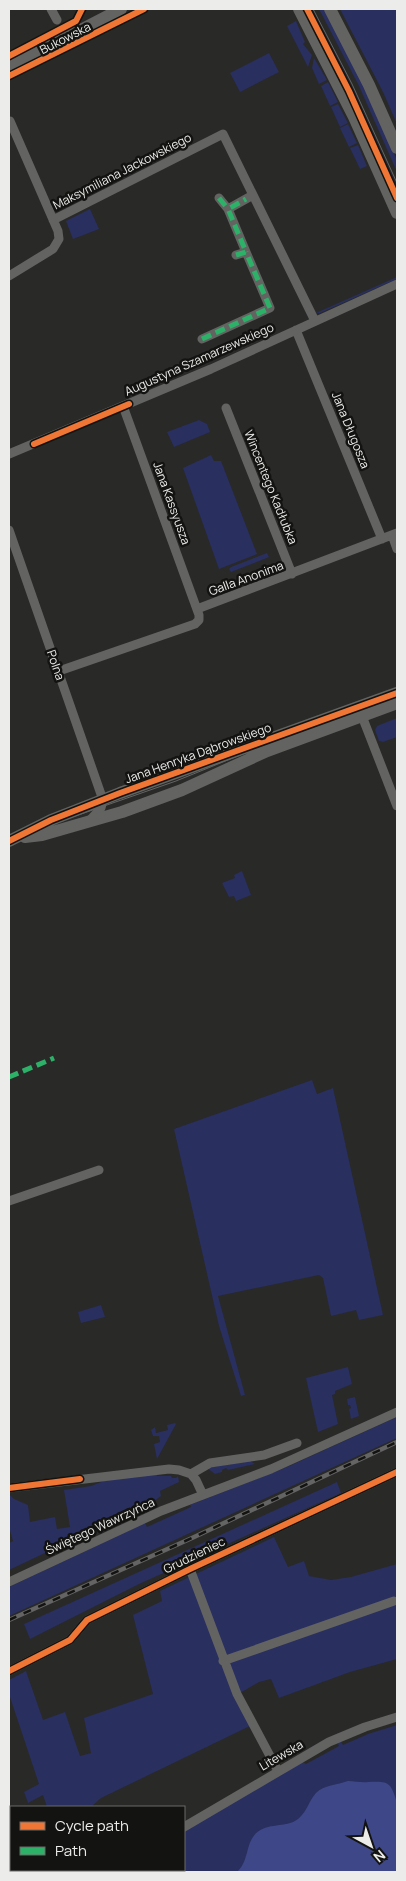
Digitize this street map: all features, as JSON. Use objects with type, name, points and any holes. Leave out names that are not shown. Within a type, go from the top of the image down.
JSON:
[{"type":"street","points":[[51,9],[57,20]]},
{"type":"street","name":"Bukowska","points":[[9,67],[122,9]]},
{"type":"street","points":[[300,9],[354,117],[397,213]]},
{"type":"street","points":[[330,9],[369,85],[397,148]]},
{"type":"street","points":[[10,121],[53,220]]},
{"type":"street","name":"Maksymiliana Jackowskiego","points":[[9,276],[53,249],[59,239],[53,220],[223,134],[253,195]]},
{"type":"street","points":[[228,209],[253,195],[315,321]]},
{"type":"street","points":[[202,339],[270,308],[228,209],[219,198]]},
{"type":"street","points":[[236,256],[246,252]]},
{"type":"street","name":"Augustyna Szamarzewskiego","points":[[9,454],[211,369],[397,284]]},
{"type":"street","name":"Jana Długosza","points":[[296,330],[382,539]]},
{"type":"street","name":"Jana Kassyusza","points":[[123,406],[197,609]]},
{"type":"street","name":"Wincentego Kadłubka","points":[[226,408],[292,574]]},
{"type":"street","name":"Polna","points":[[9,530],[103,800]]},
{"type":"street","points":[[395,534],[397,548]]},
{"type":"street","name":"Galla Anonima","points":[[58,671],[195,624],[200,617],[197,609],[395,534]]},
{"type":"street","name":"Jana Henryka Dąbrowskiego","points":[[13,839],[42,835],[87,823],[182,790],[252,757],[360,712],[397,693]]},
{"type":"street","name":"Jana Henryka Dąbrowskiego","points":[[13,839],[51,820],[103,800],[360,712],[397,704]]},
{"type":"street","points":[[360,712],[397,806]]},
{"type":"street","points":[[103,800],[112,810],[122,812]]},
{"type":"street","points":[[87,823],[101,808],[103,800]]},
{"type":"street","points":[[9,1201],[99,1170]]},
{"type":"street","name":"Świętego Wawrzyńca","points":[[9,1582],[136,1522],[271,1469],[397,1412]]},
{"type":"street","points":[[191,1474],[210,1463],[264,1455],[296,1443]]},
{"type":"street","points":[[9,1488],[169,1469],[191,1474],[203,1495]]},
{"type":"street","name":"Grudzieniec","points":[[9,1671],[70,1640],[87,1620],[190,1569],[396,1476]]},
{"type":"street","points":[[190,1569],[237,1694],[278,1771]]},
{"type":"street","points":[[223,1661],[394,1601]]},
{"type":"street","name":"Litewska","points":[[185,1826],[338,1738],[397,1717]]},
{"type":"shaded area","points":[[308,9],[312,9],[353,89],[397,187],[397,194],[361,113]]},
{"type":"shaded area","points":[[319,9],[324,9],[365,88],[397,160],[397,172],[359,86]]},
{"type":"shaded area","points":[[340,9],[397,9],[397,124],[383,92]]},
{"type":"shaded area","points":[[296,21],[305,42],[303,44],[312,55],[308,67],[287,26]]},
{"type":"shaded area","points":[[269,53],[279,72],[240,92],[230,73]]},
{"type":"shaded area","points":[[314,58],[327,80],[319,84],[312,68]]},
{"type":"shaded area","points":[[328,82],[338,102],[330,106],[321,86]]},
{"type":"shaded area","points":[[338,104],[348,123],[340,127],[331,107]]},
{"type":"shaded area","points":[[348,124],[357,143],[349,147],[340,128]]},
{"type":"shaded area","points":[[358,145],[367,166],[360,169],[350,148]]},
{"type":"shaded area","points":[[90,209],[99,229],[73,239],[66,221]]},
{"type":"shaded area","points":[[397,277],[397,279],[320,313],[316,313]]},
{"type":"shaded area","points":[[199,420],[207,424],[210,432],[174,447],[167,432]]},
{"type":"shaded area","points":[[211,455],[214,461],[221,461],[257,554],[219,569],[183,468]]},
{"type":"shaded area","points":[[267,553],[269,557],[231,572],[229,569],[231,567]]},
{"type":"shaded area","points":[[397,718],[397,737],[383,742],[379,741],[375,730],[377,726]]},
{"type":"shaded area","points":[[242,871],[251,895],[236,901],[234,896],[229,897],[222,883],[235,878],[234,875]]},
{"type":"shaded area","points":[[312,1080],[317,1094],[333,1088],[383,1315],[359,1320],[356,1310],[331,1316],[323,1278],[319,1275],[218,1296],[245,1395],[241,1396],[219,1326],[174,1129]]},
{"type":"shaded area","points":[[101,1305],[105,1317],[81,1323],[78,1312]]},
{"type":"shaded area","points":[[348,1367],[352,1384],[335,1391],[335,1394],[332,1395],[338,1424],[318,1432],[306,1378]]},
{"type":"shaded area","points":[[355,1397],[359,1416],[351,1419],[349,1409],[351,1408],[348,1405],[347,1399]]},
{"type":"shaded area","points":[[397,1417],[397,1438],[9,1616],[9,1587],[145,1523],[147,1527],[191,1507],[190,1505],[287,1467]]},
{"type":"shaded area","points":[[175,1423],[157,1459],[154,1444],[160,1442],[159,1436],[153,1436],[151,1430],[155,1427],[156,1433],[168,1430],[167,1425]]},
{"type":"shaded area","points":[[250,1461],[255,1464],[228,1470],[226,1468],[222,1472],[215,1474],[207,1468]]},
{"type":"shaded area","points":[[157,1473],[157,1476],[176,1478],[178,1476],[179,1482],[160,1491],[161,1496],[149,1505],[148,1503],[144,1507],[101,1527],[99,1525],[96,1529],[51,1551],[49,1549],[45,1553],[9,1570],[9,1543],[13,1541],[9,1527],[9,1494],[14,1499],[28,1505],[30,1522],[55,1517],[57,1529],[70,1527],[64,1490],[91,1486],[104,1481]]},
{"type":"shaded area","points":[[337,1482],[341,1493],[139,1584],[30,1639],[24,1624]]},
{"type":"shaded area","points":[[274,1537],[288,1567],[304,1561],[309,1576],[331,1580],[351,1577],[397,1564],[397,1659],[350,1672],[279,1698],[271,1679],[259,1682],[240,1693],[250,1726],[101,1798],[92,1806],[47,1806],[43,1795],[28,1803],[24,1792],[39,1784],[9,1694],[9,1680],[26,1671],[43,1720],[65,1712],[80,1756],[91,1753],[84,1718],[153,1694],[133,1615],[162,1601],[160,1591]]},
{"type":"shaded area","points":[[397,1725],[397,1872],[131,1872],[185,1871],[185,1829],[301,1761],[306,1764],[339,1746],[337,1742],[340,1740],[343,1745],[368,1734]]},
{"type":"shaded area","points":[[348,1781],[385,1783],[391,1787],[397,1803],[397,1872],[237,1872],[243,1864],[251,1841],[257,1832],[267,1827],[295,1821],[302,1815],[319,1790]]},
{"type":"tram line","points":[[313,9],[352,84],[397,183]]},
{"type":"tram line","points":[[9,839],[176,781],[397,696]]},
{"type":"railway","points":[[9,1620],[192,1538],[397,1442]]},
{"type":"marked path","points":[[219,198],[228,209]]},
{"type":"marked path","points":[[236,255],[246,252],[228,209],[246,199]]},
{"type":"marked path","points":[[202,339],[270,308],[246,252]]},
{"type":"marked path","points":[[9,1077],[54,1058]]},
{"type":"cycle path","points":[[9,56],[76,21],[82,9]]},
{"type":"cycle path","points":[[9,76],[144,9]]},
{"type":"cycle path","points":[[307,9],[349,91],[397,198]]},
{"type":"cycle path","points":[[34,444],[129,404]]},
{"type":"cycle path","points":[[9,841],[51,820],[120,793],[397,693]]},
{"type":"cycle path","points":[[9,1671],[70,1640],[87,1620],[190,1569],[397,1472]]},
{"type":"cycle path","points":[[9,1488],[80,1479]]}]
